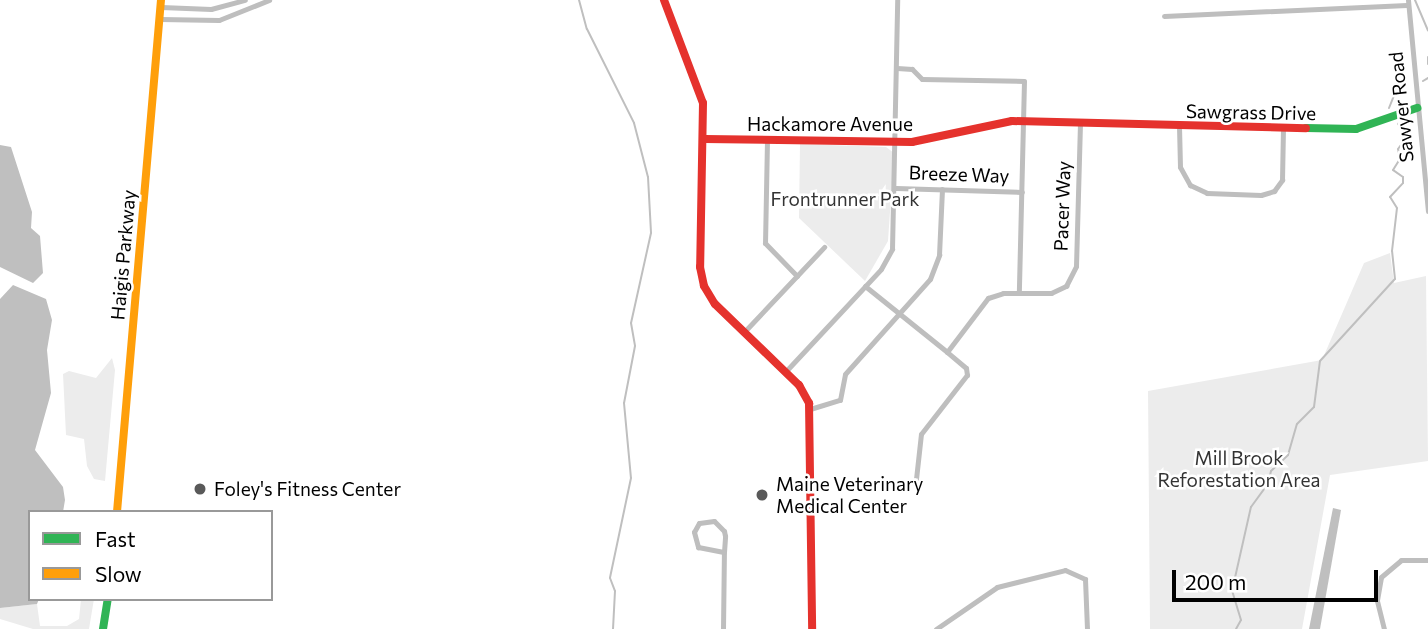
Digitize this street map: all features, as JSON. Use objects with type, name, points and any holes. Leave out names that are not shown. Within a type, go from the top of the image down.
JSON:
[{"type":"street","points":[[161,4],[212,9],[245,0]]},
{"type":"street","points":[[160,19],[219,20],[269,0]]},
{"type":"street","points":[[664,0],[700,91],[705,139],[702,278],[712,300],[786,371],[805,393],[810,409],[812,629]]},
{"type":"street","points":[[786,371],[865,286],[892,249],[896,188],[897,0]]},
{"type":"street","points":[[1164,16],[1408,3]]},
{"type":"street","name":"Sawyer Road","points":[[1408,3],[1428,211]]},
{"type":"street","name":"Haigis Parkway","points":[[117,510],[161,4]]},
{"type":"street","points":[[897,68],[912,69],[922,79],[1024,81],[1019,293]]},
{"type":"street","name":"Sawgrass Drive","points":[[1080,122],[1362,128],[1417,108]]},
{"type":"street","name":"Hackamore Avenue","points":[[705,139],[896,143],[989,123],[1080,122]]},
{"type":"street","name":"Pacer Way","points":[[947,352],[982,302],[996,295],[1057,292],[1075,272],[1080,122]]},
{"type":"street","points":[[1179,126],[1180,167],[1190,185],[1207,193],[1261,195],[1274,191],[1282,180],[1283,128]]},
{"type":"street","points":[[766,140],[765,243],[797,276]]},
{"type":"street","name":"Breeze Way","points":[[896,188],[1022,192]]},
{"type":"street","points":[[810,409],[840,400],[845,374],[900,316],[937,266],[942,190]]},
{"type":"street","points":[[744,332],[824,247]]},
{"type":"street","points":[[865,286],[966,368],[967,375],[920,434],[916,479]]},
{"type":"street","points":[[723,629],[724,552],[722,527],[709,520],[699,523],[694,532],[698,547],[724,552]]},
{"type":"street","points":[[1384,629],[1377,600],[1381,577],[1401,560],[1428,559]]},
{"type":"street","points":[[936,629],[997,587],[1065,570],[1085,579],[1087,629]]},
{"type":"street","points":[[103,629],[108,601]]},
{"type":"green space","name":"Frontrunner Park","points":[[800,144],[886,147],[894,153],[888,241],[865,281],[799,218]]},
{"type":"green space","name":"Mill Brook Reforestation Area","points":[[1390,253],[1394,283],[1426,276],[1428,461],[1330,475],[1302,629],[1150,629],[1148,391],[1322,360],[1364,263]]},
{"type":"green space","points":[[112,358],[115,370],[105,481],[94,479],[87,466],[84,439],[66,435],[63,374],[69,371],[96,378]]},
{"type":"green space","points":[[81,601],[94,601],[89,629],[33,629],[0,619],[0,608],[37,604],[40,626],[67,626],[79,619]]},
{"type":"shaded area","points":[[0,145],[11,147],[32,212],[31,228],[40,236],[43,273],[33,283],[0,267]]},
{"type":"shaded area","points":[[13,285],[46,299],[52,320],[47,350],[51,393],[35,450],[63,487],[65,500],[63,510],[28,510],[28,601],[38,601],[37,604],[0,608],[0,299]]},
{"type":"shaded area","points":[[1333,508],[1341,510],[1320,629],[1309,629]]},
{"type":"waterway","points":[[579,0],[587,29],[634,123],[648,177],[651,233],[631,323],[635,346],[624,403],[631,478],[610,578],[615,591],[613,629]]},
{"type":"waterway","points":[[1415,0],[1428,30]]},
{"type":"waterway","points":[[1428,57],[1428,64]]},
{"type":"waterway","points":[[1423,81],[1428,78]]},
{"type":"waterway","points":[[1389,108],[1395,93],[1404,88]]},
{"type":"waterway","points":[[1236,629],[1241,620],[1232,591],[1251,507],[1268,484],[1271,471],[1288,455],[1297,424],[1314,407],[1320,361],[1395,279],[1392,251],[1397,208],[1390,197],[1403,183],[1403,177],[1393,170],[1400,159],[1398,149],[1408,135],[1398,124]]},
{"type":"traffic: fast","points":[[1306,128],[1356,129],[1417,108]]},
{"type":"traffic: fast","points":[[103,629],[108,601]]},
{"type":"traffic: slow","points":[[117,510],[161,0]]},
{"type":"traffic: jam","points":[[664,0],[703,103],[700,267],[704,286],[715,304],[799,385],[809,403],[812,629]]},
{"type":"traffic: jam","points":[[705,139],[912,142],[1012,121],[1306,128]]},
{"type":"place","name":"Foley's Fitness Center","points":[[200,489]]},
{"type":"place","name":"Maine Veterinary Medical Center","points":[[762,495]]}]
